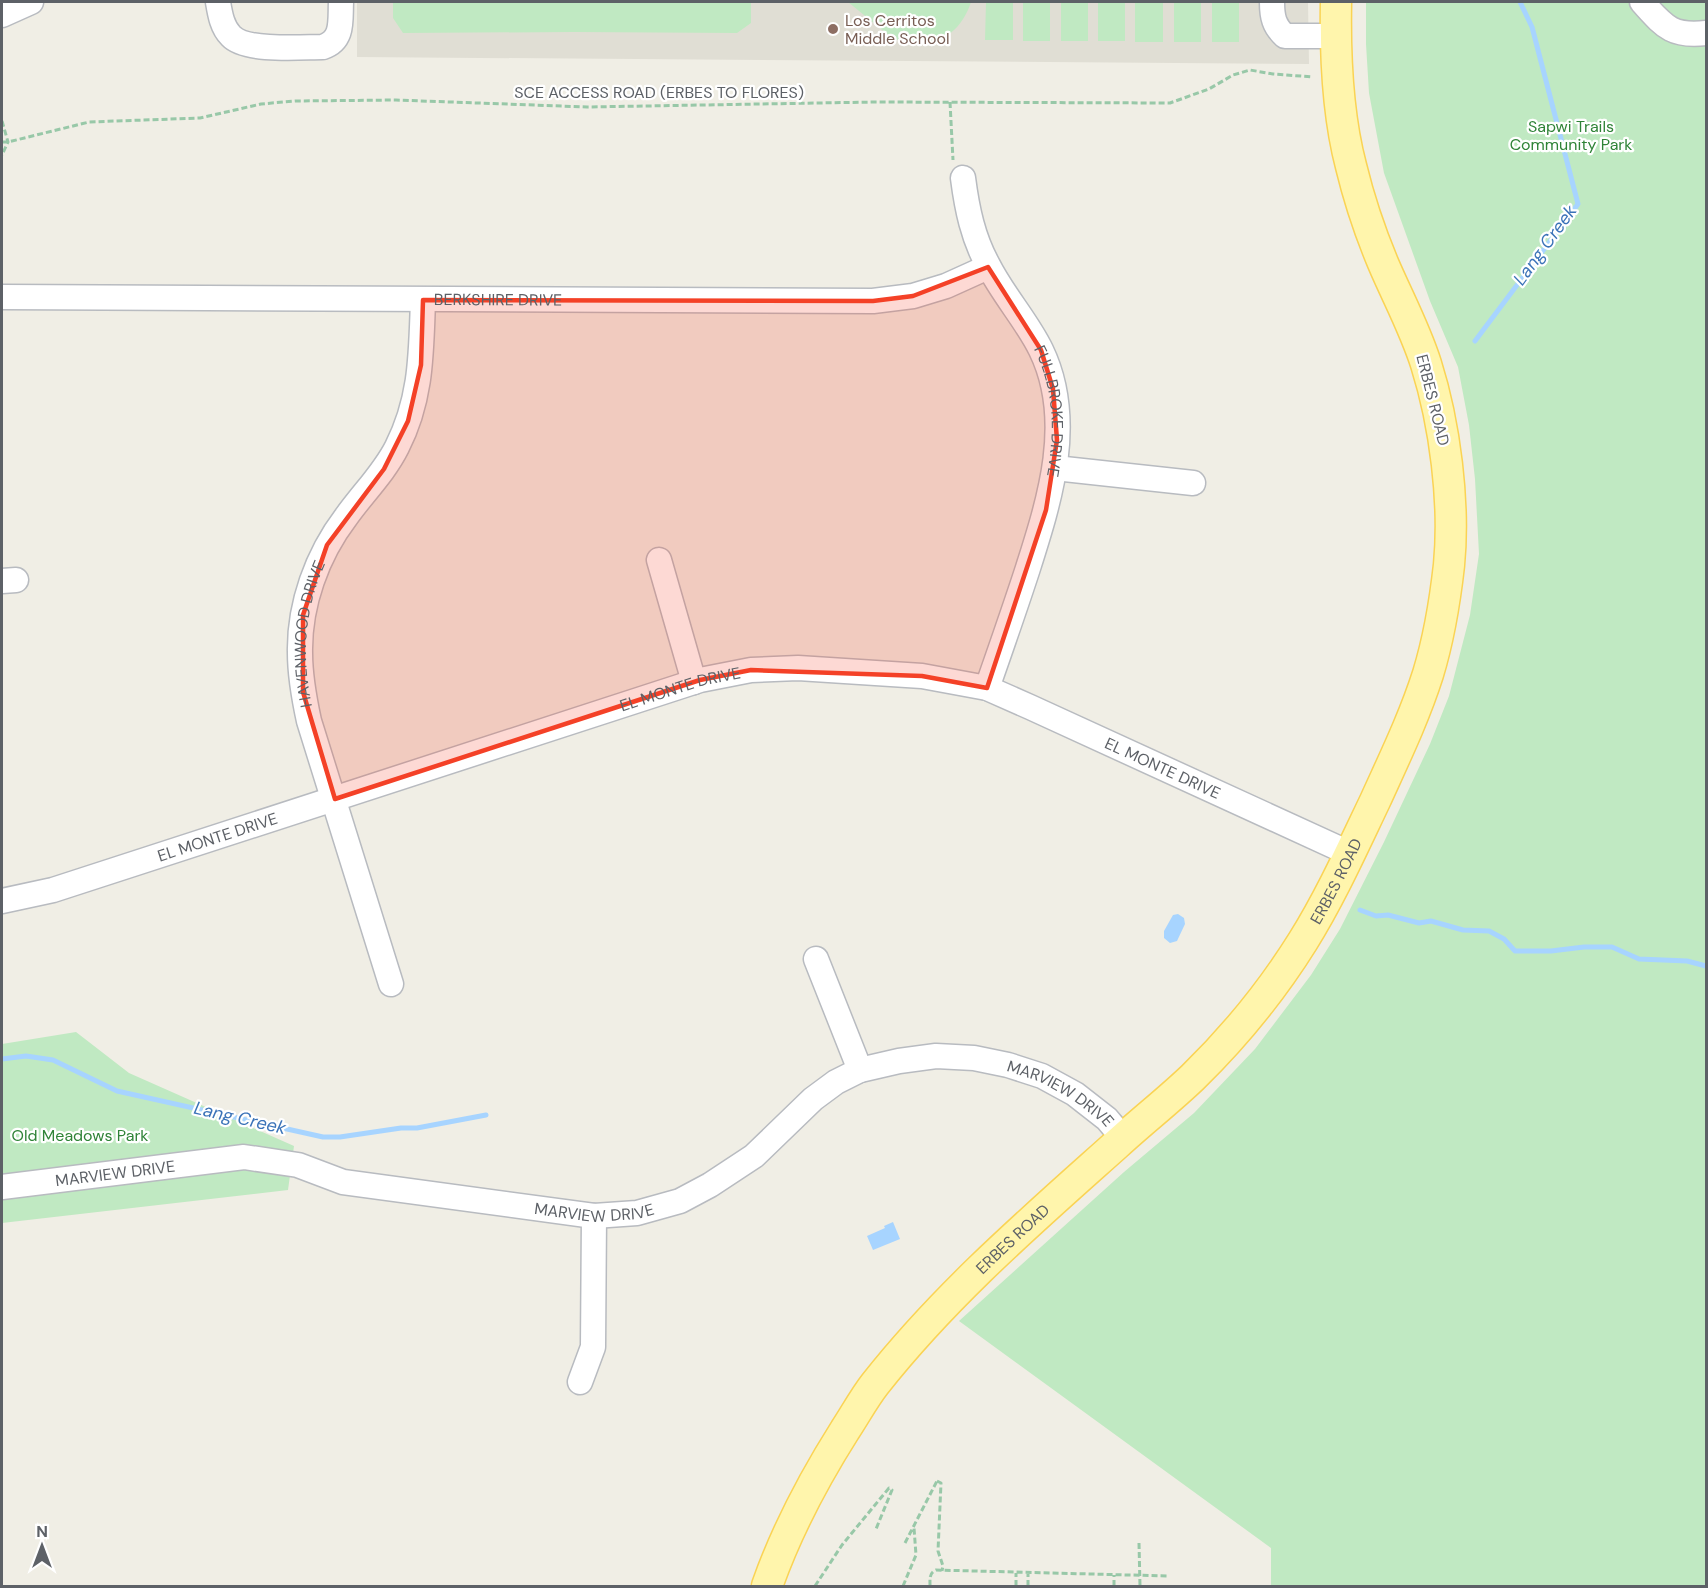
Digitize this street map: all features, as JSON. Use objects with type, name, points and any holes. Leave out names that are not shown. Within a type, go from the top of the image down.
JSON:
[{"type":"main road","name":"ERBES ROAD","points":[[767,1587],[822,1466],[872,1388],[937,1313],[1001,1248],[1194,1076],[1256,1008],[1304,940],[1350,854],[1407,731],[1428,675],[1437,640],[1449,558],[1450,518],[1446,455],[1426,362],[1371,232],[1350,164],[1340,108],[1335,36],[1336,2]]},
{"type":"street","points":[[2,15],[31,2]]},
{"type":"street","points":[[218,2],[220,18],[225,27],[231,37],[241,43],[253,46],[323,47],[331,45],[337,37],[340,27],[341,2]]},
{"type":"street","points":[[1272,2],[1276,28],[1285,36],[1335,36]]},
{"type":"street","points":[[1642,2],[1662,23],[1677,33],[1692,35],[1707,33]]},
{"type":"street","name":"FULLBROKE DRIVE","points":[[963,178],[974,234],[988,267],[1041,350],[1049,370],[1057,412],[1055,468],[1043,520],[987,688]]},
{"type":"street","name":"BERKSHIRE DRIVE","points":[[2,297],[873,301],[913,296],[946,286],[988,267]]},
{"type":"street","name":"HAVENWOOD DRIVE","points":[[391,984],[309,721],[303,692],[300,652],[303,615],[312,581],[327,545],[345,518],[384,469],[398,446],[408,421],[417,392],[421,365],[423,300]]},
{"type":"street","points":[[1055,468],[1193,483]]},
{"type":"street","points":[[659,560],[694,682]]},
{"type":"street","name":"EL MONTE DRIVE","points":[[2,901],[53,890],[694,682],[751,670],[798,668],[922,676],[987,688],[1350,854]]},
{"type":"street","points":[[816,959],[860,1070]]},
{"type":"street","name":"MARVIEW DRIVE","points":[[2,1187],[244,1157],[298,1164],[343,1182],[594,1216],[637,1213],[680,1201],[710,1185],[754,1156],[813,1099],[836,1082],[860,1070],[936,1056],[974,1058],[1008,1065],[1042,1076],[1075,1094],[1107,1119],[1123,1138]]},
{"type":"street","points":[[580,1382],[593,1347],[594,1216]]},
{"type":"path","name":"SCE ACCESS ROAD (ERBES TO FLORES)","points":[[2,142],[89,122],[200,118],[261,105],[295,101],[396,100],[587,107],[876,102],[1170,103],[1209,89],[1233,75],[1250,70],[1313,77]]},
{"type":"path","points":[[950,102],[953,170],[955,176],[963,178]]},
{"type":"path","points":[[2,121],[8,142],[2,155]]},
{"type":"path","points":[[905,1543],[938,1481],[941,1483],[938,1551],[943,1566],[942,1571]]},
{"type":"path","points":[[815,1587],[842,1545],[889,1488],[892,1490],[876,1529]]},
{"type":"path","points":[[903,1587],[916,1555],[914,1526]]},
{"type":"path","points":[[1139,1543],[1140,1587]]},
{"type":"path","points":[[930,1587],[932,1572],[942,1571],[1168,1576]]},
{"type":"path","points":[[1016,1573],[1016,1587]]},
{"type":"path","points":[[1028,1573],[1028,1587]]},
{"type":"path","points":[[1114,1575],[1114,1587]]},
{"type":"highlighted area","points":[[988,267],[1041,350],[1053,389],[1057,440],[1046,510],[987,688],[922,676],[751,670],[700,680],[335,799],[303,692],[303,615],[327,545],[384,469],[408,421],[421,365],[423,300],[873,301],[913,296]]},
{"type":"shaded area","name":"Los Cerritos Middle School","points":[[357,2],[1308,2],[1309,64],[357,57]]},
{"type":"green space","points":[[393,2],[751,2],[751,23],[737,33],[403,33],[393,18]]},
{"type":"green space","points":[[848,2],[971,2],[966,15],[950,34],[929,43],[917,43],[904,42],[891,37]]},
{"type":"green space","points":[[986,2],[1013,2],[1013,40],[985,40]]},
{"type":"green space","points":[[1023,2],[1050,2],[1050,41],[1023,41]]},
{"type":"green space","points":[[1061,2],[1088,2],[1088,41],[1061,41]]},
{"type":"green space","points":[[1098,2],[1125,2],[1125,41],[1098,41]]},
{"type":"green space","points":[[1135,2],[1163,2],[1163,42],[1135,42]]},
{"type":"green space","points":[[1174,2],[1201,2],[1201,42],[1174,42]]},
{"type":"green space","points":[[1212,2],[1239,2],[1239,42],[1212,42]]},
{"type":"green space","name":"Sapwi Trails Community Park","points":[[1366,2],[1706,2],[1706,1586],[1271,1586],[1271,1548],[959,1321],[1124,1172],[1194,1113],[1255,1049],[1311,975],[1340,929],[1430,744],[1449,696],[1470,615],[1479,554],[1475,479],[1469,425],[1458,367],[1430,301],[1384,173],[1369,93]]},
{"type":"green space","name":"Old Meadows Park","points":[[76,1032],[129,1073],[294,1146],[288,1190],[2,1223],[2,1044]]},
{"type":"water","points":[[1178,914],[1184,918],[1185,924],[1177,941],[1170,943],[1164,938],[1164,931],[1173,915]]},
{"type":"water","points":[[893,1222],[900,1239],[873,1250],[867,1236]]},
{"type":"waterway","name":"Lang Creek","points":[[1475,341],[1578,204],[1532,27],[1520,2]]},
{"type":"waterway","points":[[1360,910],[1376,916],[1388,915],[1419,923],[1431,921],[1463,930],[1489,931],[1504,939],[1515,951],[1612,947],[1639,959],[1687,961],[1706,966]]},
{"type":"waterway","name":"Lang Creek","points":[[2,1059],[26,1056],[53,1060],[117,1091],[323,1137],[417,1128],[486,1115]]},
{"type":"place","name":"Los Cerritos Middle School","points":[[833,29]]}]
